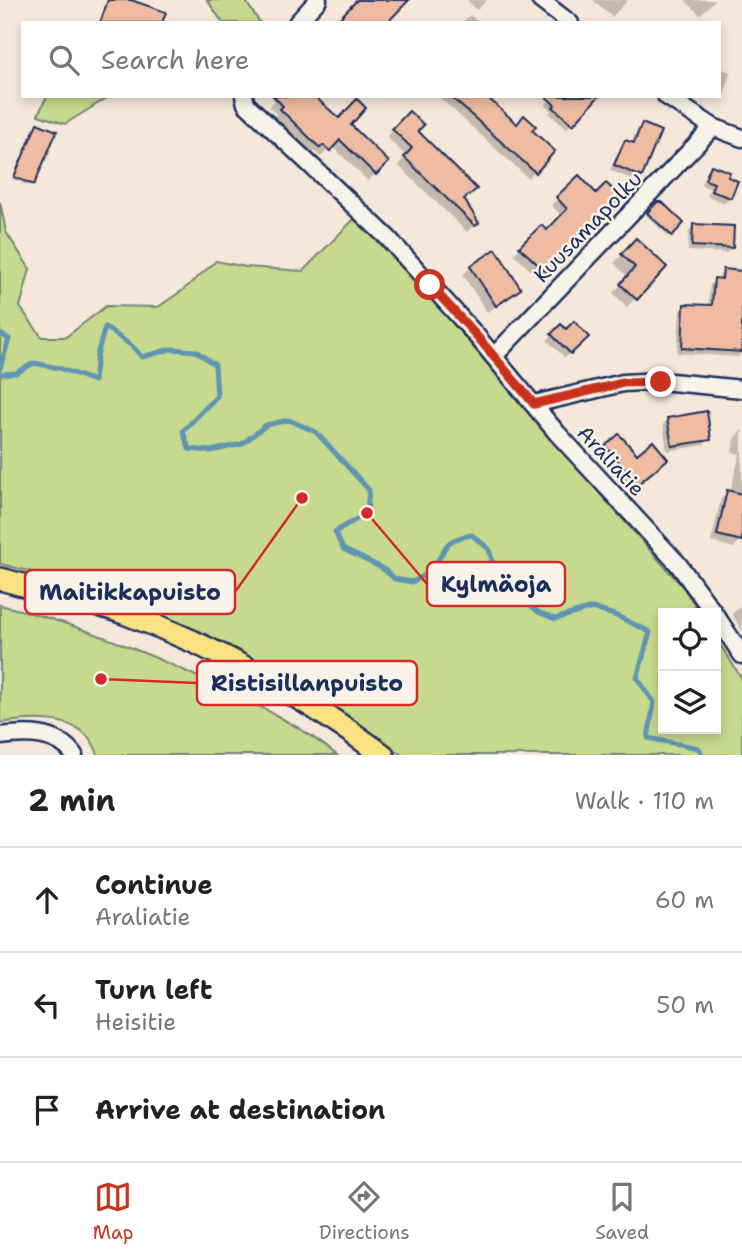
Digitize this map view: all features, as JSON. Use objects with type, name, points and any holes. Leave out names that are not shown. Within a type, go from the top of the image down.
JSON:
[{"type":"main road","points":[[0,579],[124,613],[215,652],[295,694],[383,755]]},
{"type":"street","points":[[298,21],[318,0]]},
{"type":"street","points":[[540,0],[567,21]]},
{"type":"street","name":"Araliatie","points":[[244,98],[246,104],[388,238],[494,356],[557,433],[678,564],[710,608]]},
{"type":"street","points":[[669,98],[713,127],[742,138]]},
{"type":"street","name":"Kuusamapolku","points":[[494,356],[713,127]]},
{"type":"street","points":[[534,404],[623,383],[661,382],[742,389]]},
{"type":"street","name":"Araliatie","points":[[721,624],[742,656]]},
{"type":"street","points":[[0,736],[30,732],[57,740],[74,755]]},
{"type":"green space","points":[[207,0],[245,0],[259,21],[222,21]]},
{"type":"green space","points":[[46,98],[107,98],[65,124],[38,115]]},
{"type":"green space","points":[[0,202],[6,232],[30,269],[20,307],[42,337],[66,337],[106,306],[158,307],[183,290],[216,261],[246,267],[303,271],[354,219],[370,232],[448,317],[546,433],[683,587],[697,608],[658,608],[658,734],[721,734],[721,646],[742,679],[742,755],[402,755],[303,687],[165,616],[105,590],[0,564]]},
{"type":"green space","points":[[0,605],[108,638],[160,660],[276,715],[337,755],[98,755],[92,741],[70,725],[42,720],[0,723]]},
{"type":"building","points":[[108,0],[131,0],[166,12],[163,21],[101,21]]},
{"type":"building","points":[[357,0],[409,0],[389,21],[337,21]]},
{"type":"building","points":[[275,98],[316,98],[339,118],[357,99],[366,108],[351,125],[389,162],[376,175],[340,140],[330,151],[323,145],[320,148],[280,109],[283,106]]},
{"type":"building","points":[[452,98],[488,98],[517,124],[524,115],[536,126],[532,130],[555,151],[536,173]]},
{"type":"building","points":[[547,98],[597,98],[573,125],[553,107],[555,105]]},
{"type":"building","points":[[409,111],[424,125],[418,131],[477,189],[464,199],[479,223],[475,226],[404,157],[412,148],[392,129]]},
{"type":"building","points":[[37,123],[57,131],[34,185],[14,177]]},
{"type":"building","points":[[642,123],[661,131],[642,177],[614,165],[625,140],[634,143]]},
{"type":"building","points":[[711,165],[730,172],[728,177],[738,181],[731,198],[711,191],[714,183],[705,180]]},
{"type":"building","points":[[579,175],[596,193],[606,183],[621,197],[581,234],[584,236],[547,273],[519,247],[541,225],[547,230],[567,209],[556,197]]},
{"type":"building","points":[[657,202],[662,202],[684,223],[672,236],[647,213]]},
{"type":"building","points":[[693,224],[734,226],[733,248],[692,246]]},
{"type":"building","points":[[636,238],[667,267],[637,300],[620,284],[635,267],[621,254]]},
{"type":"building","points":[[496,249],[521,289],[496,306],[470,266]]},
{"type":"building","points":[[723,269],[742,271],[742,352],[682,348],[684,304],[712,305],[714,278],[722,279]]},
{"type":"building","points":[[574,321],[589,337],[571,354],[551,334],[561,324],[566,329]]},
{"type":"building","points":[[707,411],[711,440],[672,446],[667,418]]},
{"type":"building","points":[[619,434],[637,454],[653,441],[668,459],[638,484],[605,446]]},
{"type":"building","points":[[727,490],[742,494],[742,541],[717,535]]},
{"type":"waterway","points":[[0,374],[16,373],[34,363],[59,368],[94,381],[97,355],[105,327],[132,346],[142,357],[171,349],[196,351],[215,365],[217,396],[183,431],[189,449],[211,451],[242,444],[266,425],[289,420],[316,432],[369,490],[367,513],[335,532],[343,549],[382,568],[395,579],[412,582],[429,572],[449,543],[472,535],[489,549],[494,568],[523,584],[523,598],[538,612],[555,619],[592,608],[617,616],[650,632],[637,678],[654,702],[648,738],[699,748],[702,755]]},
{"type":"waterway","points":[[0,334],[9,339],[0,368]]},
{"type":"place","name":"Maitikkapuisto","points":[[302,498]]},
{"type":"place","name":"Kylmäoja","points":[[367,513]]},
{"type":"place","name":"Ristisillanpuisto","points":[[101,679]]},
{"type":"route","points":[[430,285],[534,404],[623,383],[661,382]]}]
